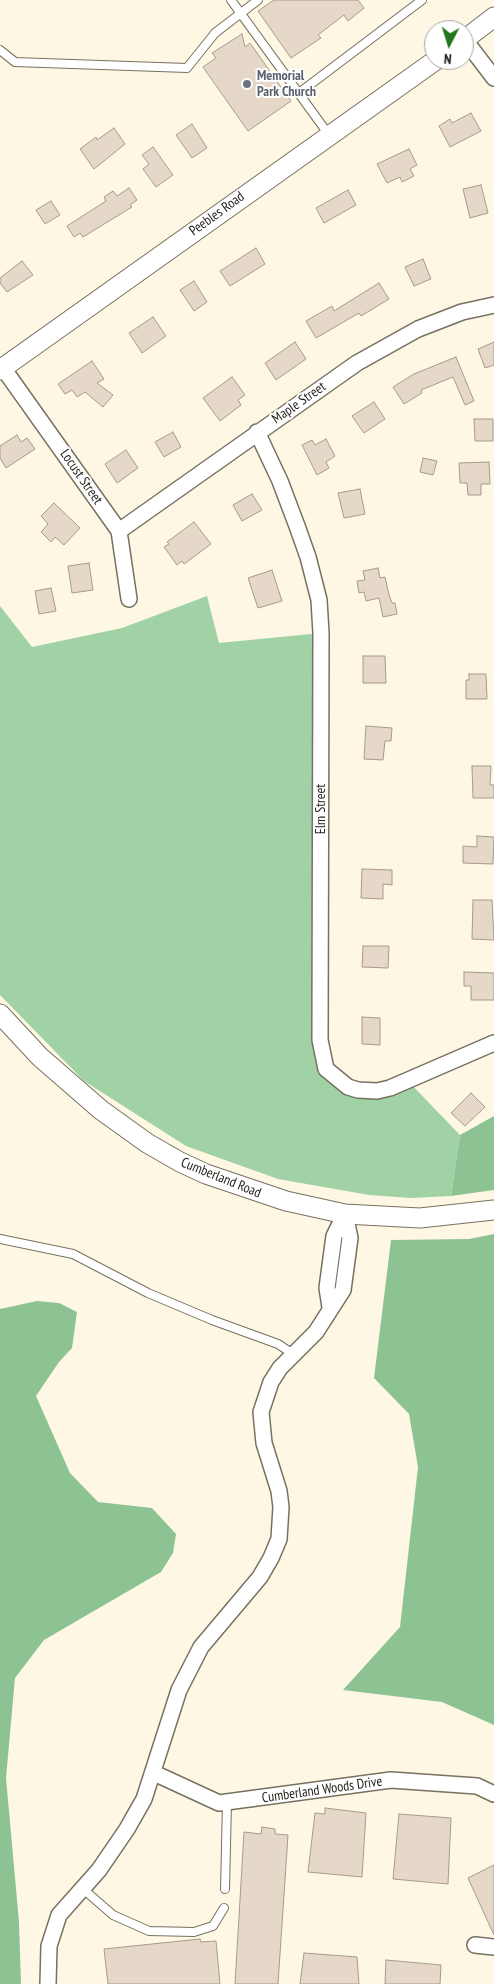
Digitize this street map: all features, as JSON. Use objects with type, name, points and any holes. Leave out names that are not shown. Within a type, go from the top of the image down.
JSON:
[{"type":"street","points":[[474,32],[494,17]]},
{"type":"street","points":[[474,53],[494,78]]},
{"type":"street","name":"Peebles Road","points":[[1,369],[424,68]]},
{"type":"street","name":"Maple Street","points":[[119,531],[357,363],[396,340],[437,321],[494,305]]},
{"type":"street","name":"Locust Street","points":[[1,369],[119,531],[129,599]]},
{"type":"street","name":"Elm Street","points":[[257,432],[280,481],[300,533],[319,600],[321,634],[320,1040],[326,1069],[339,1082],[367,1092],[390,1088],[494,1044]]},
{"type":"street","name":"Cumberland Road","points":[[0,1014],[68,1084],[101,1110],[180,1162],[260,1194],[346,1214],[420,1218],[494,1210]]},
{"type":"street","points":[[48,1984],[49,1946],[59,1915],[99,1870],[127,1829],[144,1799],[154,1773],[168,1717],[192,1664],[212,1631],[260,1577],[271,1558],[278,1539],[282,1507],[264,1443],[261,1412],[271,1382],[280,1368],[316,1332],[330,1307],[327,1288],[334,1236],[346,1214]]},
{"type":"street","name":"Cumberland Woods Drive","points":[[154,1773],[219,1803],[391,1780],[477,1786],[494,1794]]},
{"type":"street","points":[[475,1944],[494,1947]]},
{"type":"lane","points":[[231,0],[329,134]]},
{"type":"lane","points":[[0,50],[15,62],[187,68],[215,34],[258,0]]},
{"type":"lane","points":[[299,93],[422,0]]},
{"type":"lane","points":[[0,1239],[73,1254],[148,1293],[212,1320],[278,1344],[293,1354]]},
{"type":"lane","points":[[225,1889],[227,1802]]},
{"type":"lane","points":[[82,1888],[113,1915],[149,1931],[194,1932],[213,1926],[224,1908]]},
{"type":"green space","points":[[207,596],[219,643],[321,633],[321,1050],[348,1087],[408,1081],[460,1135],[451,1196],[411,1198],[369,1195],[278,1179],[186,1146],[84,1081],[0,995],[0,606],[32,647],[122,628]]},
{"type":"green space","points":[[494,1116],[494,1190],[451,1196],[460,1135]]},
{"type":"green space","points":[[494,1234],[494,1725],[442,1702],[343,1690],[400,1627],[418,1467],[409,1414],[374,1378],[391,1240],[469,1239]]},
{"type":"green space","points":[[37,1301],[59,1303],[77,1312],[72,1348],[59,1362],[36,1396],[70,1473],[98,1502],[152,1508],[176,1534],[173,1553],[161,1572],[44,1640],[15,1678],[6,1778],[19,1922],[21,1984],[0,1984],[0,1309]]},
{"type":"building","points":[[274,0],[358,0],[364,8],[348,21],[344,15],[318,35],[321,38],[291,58],[258,11]]},
{"type":"building","name":"Memorial Park Church","points":[[242,34],[245,47],[250,43],[291,101],[248,131],[203,67],[216,58],[212,53]]},
{"type":"building","points":[[471,113],[481,131],[450,147],[439,126],[450,119],[452,123]]},
{"type":"building","points":[[192,124],[207,148],[192,158],[176,135]]},
{"type":"building","points":[[114,128],[125,144],[94,169],[80,149],[96,137],[97,140]]},
{"type":"building","points":[[153,147],[173,175],[156,187],[143,169],[149,164],[142,155]]},
{"type":"building","points":[[409,149],[417,165],[410,169],[414,176],[402,182],[400,177],[387,183],[377,164]]},
{"type":"building","points":[[481,185],[488,213],[470,218],[463,189]]},
{"type":"building","points":[[129,188],[137,200],[130,205],[132,207],[83,237],[80,233],[74,237],[67,226],[106,201],[104,197],[113,191],[117,196]]},
{"type":"building","points":[[348,190],[356,205],[324,223],[316,208]]},
{"type":"building","points":[[51,201],[60,215],[45,224],[36,210]]},
{"type":"building","points":[[256,248],[265,264],[230,286],[220,271]]},
{"type":"building","points":[[423,259],[431,279],[414,286],[405,267]]},
{"type":"building","points":[[22,261],[33,275],[7,292],[0,283],[0,278]]},
{"type":"building","points":[[194,281],[207,302],[194,311],[180,290]]},
{"type":"building","points":[[379,283],[389,299],[361,316],[359,313],[316,338],[306,321],[332,306],[334,311]]},
{"type":"building","points":[[153,317],[166,336],[142,353],[129,333]]},
{"type":"building","points":[[295,342],[306,359],[276,380],[265,363]]},
{"type":"building","points":[[494,342],[494,365],[485,368],[478,349]]},
{"type":"building","points":[[456,357],[474,401],[465,405],[453,377],[421,390],[422,393],[404,404],[393,387],[414,374]]},
{"type":"building","points":[[92,361],[104,379],[97,383],[113,395],[103,407],[85,392],[77,397],[72,390],[65,394],[58,384]]},
{"type":"building","points":[[232,377],[245,395],[238,400],[241,405],[220,421],[203,398]]},
{"type":"building","points":[[374,402],[385,419],[364,433],[352,416]]},
{"type":"building","points":[[474,419],[493,419],[493,441],[475,441]]},
{"type":"building","points":[[173,432],[181,447],[164,457],[155,442]]},
{"type":"building","points":[[17,435],[21,442],[27,438],[35,449],[6,468],[0,458],[0,446]]},
{"type":"building","points":[[326,439],[335,456],[326,462],[329,468],[317,475],[302,445],[312,440],[315,445]]},
{"type":"building","points":[[126,450],[138,468],[117,483],[105,464]]},
{"type":"building","points":[[423,458],[437,461],[433,475],[420,472]]},
{"type":"building","points":[[489,462],[490,484],[481,484],[481,495],[468,495],[467,483],[460,483],[459,463]]},
{"type":"building","points":[[360,489],[365,514],[344,518],[338,493]]},
{"type":"building","points":[[252,494],[262,510],[242,521],[233,505]]},
{"type":"building","points":[[54,503],[80,528],[64,545],[55,537],[51,542],[41,532],[48,524],[41,516]]},
{"type":"building","points":[[194,522],[211,544],[184,564],[182,561],[177,565],[164,547],[169,544],[167,542]]},
{"type":"building","points":[[89,563],[93,590],[72,593],[68,566]]},
{"type":"building","points":[[378,568],[380,578],[385,577],[389,595],[392,603],[395,603],[397,614],[383,617],[379,598],[366,601],[364,592],[359,593],[357,581],[365,580],[363,571]]},
{"type":"building","points":[[272,570],[282,601],[258,608],[248,578]]},
{"type":"building","points":[[51,588],[56,611],[39,614],[35,591]]},
{"type":"building","points":[[363,656],[385,656],[386,683],[363,683]]},
{"type":"building","points":[[469,674],[486,674],[487,699],[466,699],[466,680],[469,680]]},
{"type":"building","points":[[366,726],[392,728],[391,741],[385,741],[383,760],[364,759]]},
{"type":"building","points":[[472,766],[491,766],[490,785],[494,785],[494,798],[473,798]]},
{"type":"building","points":[[477,836],[494,837],[493,864],[463,863],[463,846],[477,847]]},
{"type":"building","points":[[362,869],[392,870],[392,885],[383,884],[383,899],[361,898]]},
{"type":"building","points":[[473,900],[492,900],[494,940],[472,939]]},
{"type":"building","points":[[363,946],[389,946],[388,968],[362,967]]},
{"type":"building","points":[[464,972],[494,973],[494,1000],[471,1000],[471,986],[464,986]]},
{"type":"building","points":[[362,1017],[380,1018],[380,1045],[362,1044]]},
{"type":"building","points":[[471,1093],[485,1107],[465,1126],[451,1113]]},
{"type":"building","points":[[325,1808],[366,1813],[362,1877],[308,1872],[315,1813],[325,1814]]},
{"type":"building","points":[[399,1814],[451,1818],[448,1884],[393,1879]]},
{"type":"building","points":[[262,1827],[275,1829],[275,1834],[288,1835],[278,1984],[235,1984],[244,1832],[261,1834]]},
{"type":"building","points":[[494,1865],[494,1935],[468,1878]]},
{"type":"building","points":[[200,1939],[201,1942],[216,1941],[220,1984],[108,1984],[104,1949]]},
{"type":"building","points":[[304,1953],[357,1957],[359,1984],[300,1984]]},
{"type":"building","points":[[386,1960],[441,1965],[440,1984],[385,1984]]},
{"type":"place","name":"Memorial Park Church","points":[[247,84]]}]
